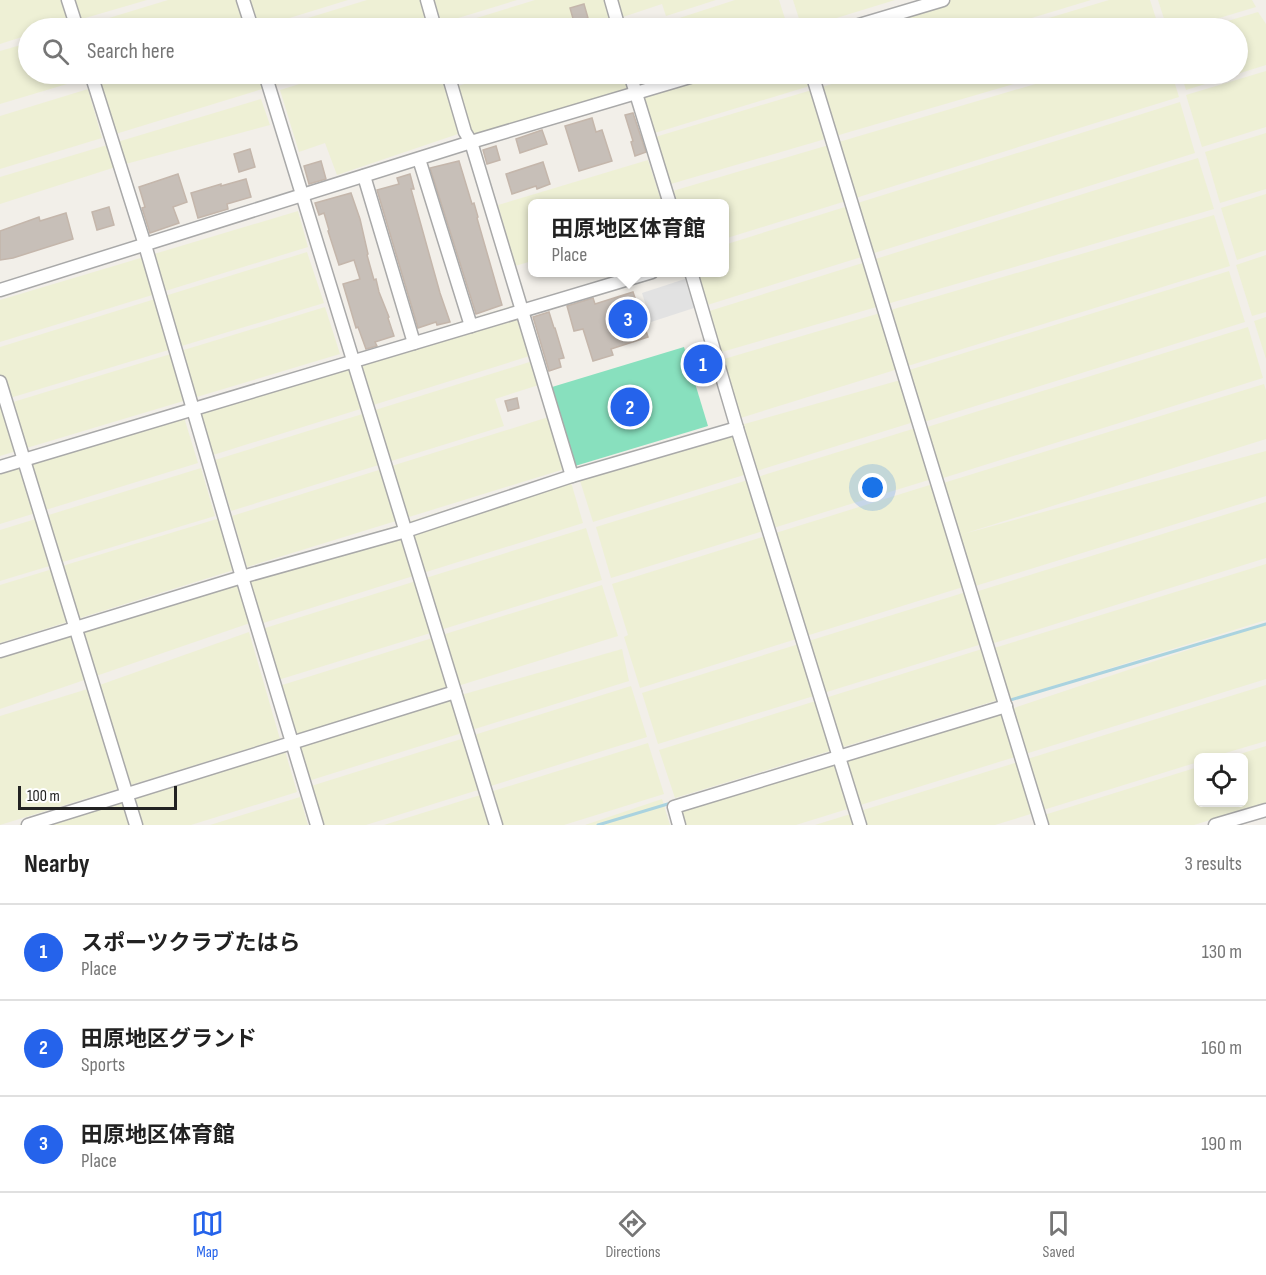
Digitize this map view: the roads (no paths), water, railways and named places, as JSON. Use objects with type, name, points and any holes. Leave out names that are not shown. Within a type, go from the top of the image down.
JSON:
[{"type":"street","points":[[68,0],[74,18]]},
{"type":"street","points":[[243,0],[249,18]]},
{"type":"street","points":[[427,0],[432,18]]},
{"type":"street","points":[[611,0],[616,18]]},
{"type":"street","points":[[883,18],[943,0]]},
{"type":"street","points":[[95,84],[317,825]]},
{"type":"street","points":[[269,84],[496,825]]},
{"type":"street","points":[[451,84],[465,132],[471,142],[572,476]]},
{"type":"street","points":[[633,84],[668,199]]},
{"type":"street","points":[[0,290],[471,142],[666,84]]},
{"type":"street","points":[[815,84],[1042,825]]},
{"type":"street","points":[[419,159],[471,327]]},
{"type":"street","points":[[364,176],[414,343]]},
{"type":"street","points":[[0,467],[638,277]]},
{"type":"street","points":[[692,277],[860,825]]},
{"type":"street","points":[[0,382],[136,825]]},
{"type":"street","points":[[0,651],[242,577],[406,531],[572,476],[737,428]]},
{"type":"street","points":[[28,825],[455,692]]},
{"type":"street","points":[[679,825],[674,807],[839,753],[1005,704]]},
{"type":"street","points":[[1215,825],[1266,810]]},
{"type":"waterway","points":[[1007,701],[1266,624]]},
{"type":"waterway","points":[[598,825],[671,803]]},
{"type":"place","name":"田原地区体育館","points":[[628,319]]},
{"type":"place","name":"スポーツクラブたはら","points":[[703,364]]},
{"type":"place","name":"田原地区グランド","points":[[630,407]]}]
